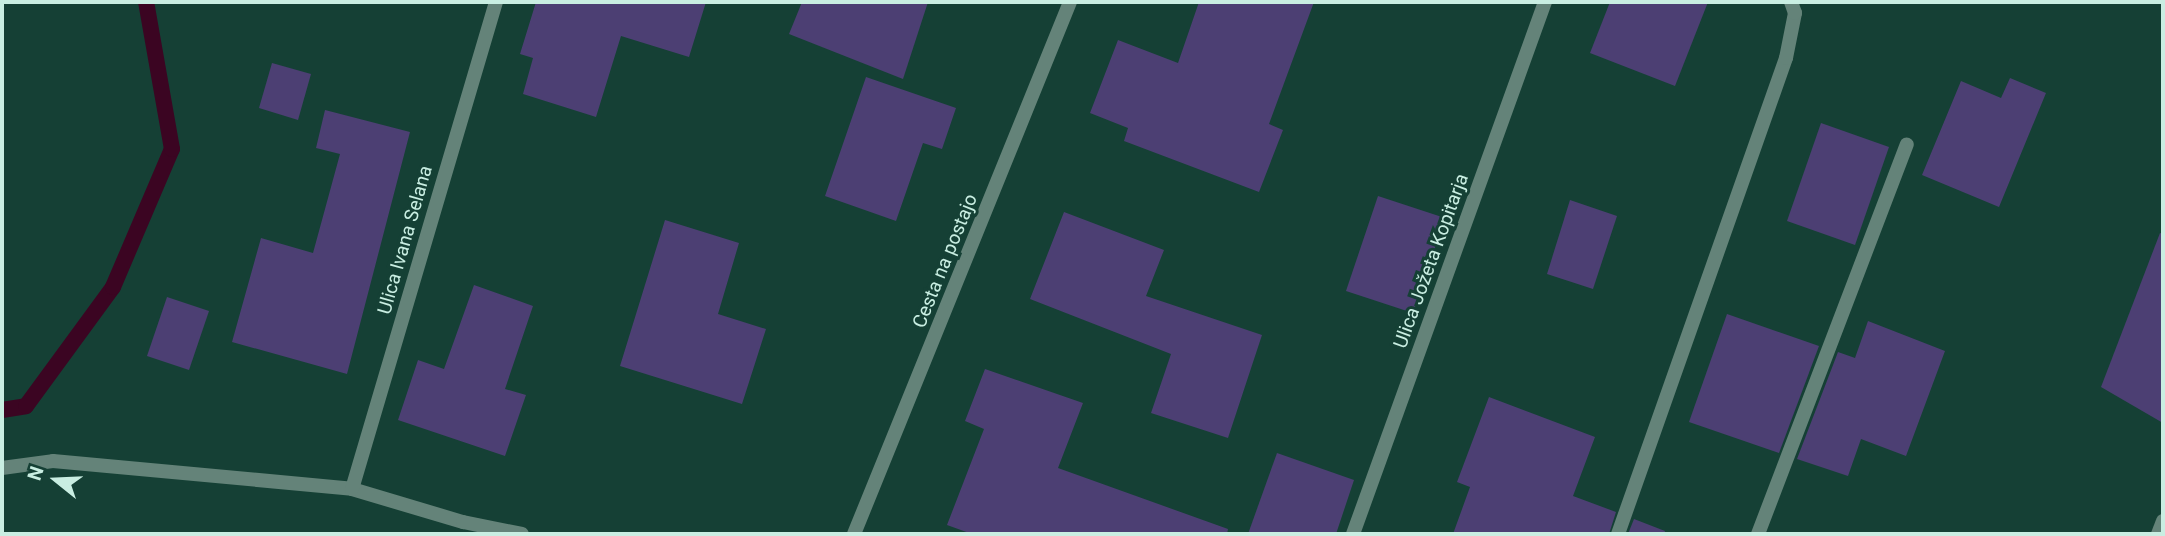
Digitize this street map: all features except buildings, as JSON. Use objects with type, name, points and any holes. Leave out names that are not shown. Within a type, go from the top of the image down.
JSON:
[{"type":"street","name":"Ulica Ivana Selana","points":[[352,488],[496,2]]},
{"type":"street","name":"Cesta na postajo","points":[[854,534],[1070,2]]},
{"type":"street","name":"Ulica Jožeta Kopitarja","points":[[1353,534],[1545,2]]},
{"type":"street","points":[[1618,534],[1786,58],[1795,13],[1791,2]]},
{"type":"street","points":[[1758,534],[1907,144]]},
{"type":"street","points":[[2,468],[53,461],[352,488],[463,522],[522,534]]},
{"type":"street","points":[[2158,534],[2163,521]]},
{"type":"waterway","points":[[2,410],[26,406],[113,287],[172,149],[146,2]]}]
